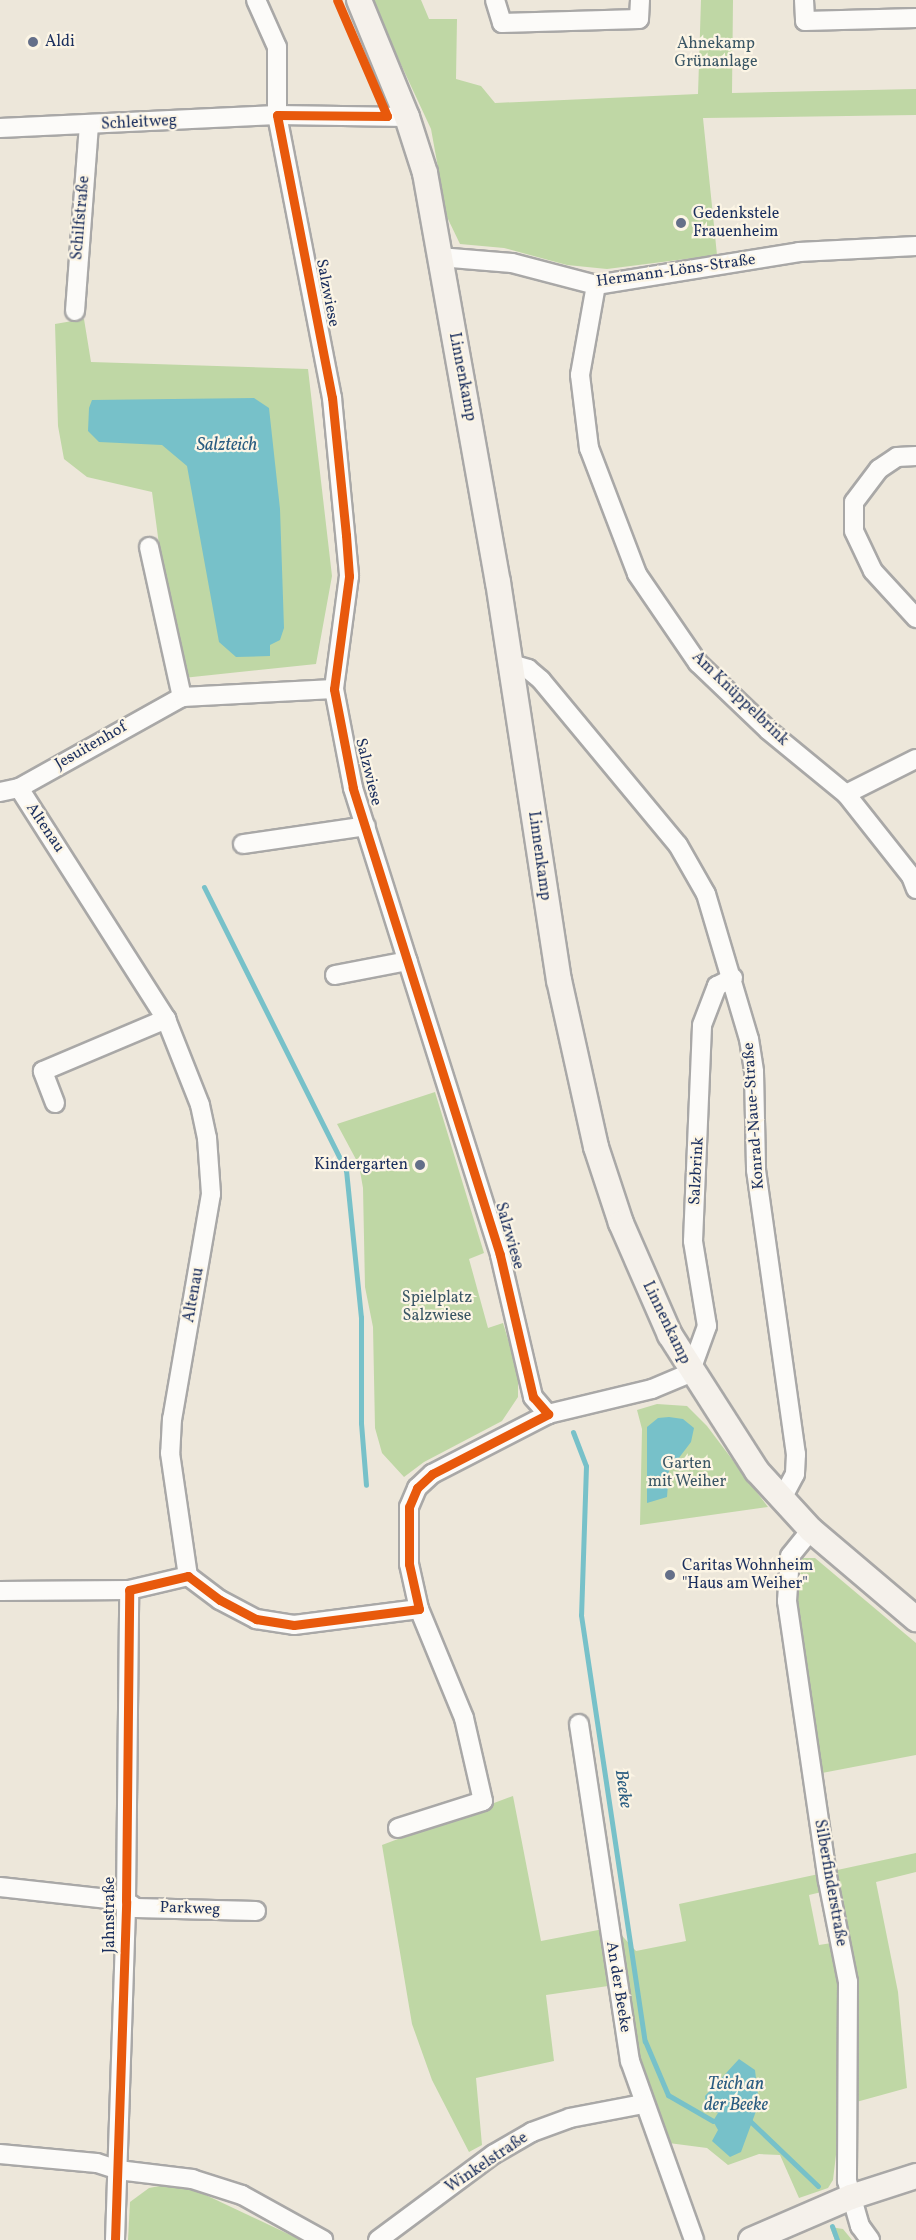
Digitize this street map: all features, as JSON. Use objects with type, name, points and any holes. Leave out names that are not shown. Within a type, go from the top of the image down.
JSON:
[{"type":"main road","name":"Linnenkamp","points":[[359,0],[407,117],[425,172],[511,664],[559,980],[596,1147],[644,1279],[690,1373],[733,1438],[782,1500],[812,1530],[916,1619]]},
{"type":"main road","points":[[751,2240],[851,2197],[916,2176]]},
{"type":"street","points":[[256,0],[277,47],[277,115]]},
{"type":"street","points":[[495,0],[502,23],[639,19],[640,0]]},
{"type":"street","points":[[804,0],[805,21],[916,18]]},
{"type":"street","name":"Schleitweg","points":[[0,128],[89,126],[277,115],[407,117]]},
{"type":"street","name":"Salzwiese","points":[[277,115],[332,398],[349,576],[334,689],[353,788],[500,1255],[533,1397],[548,1414]]},
{"type":"street","name":"Schilfstraße","points":[[75,311],[89,126]]},
{"type":"street","name":"Hermann-Löns-Straße","points":[[439,257],[512,263],[596,285],[799,252],[916,246]]},
{"type":"street","name":"Am Knüppelbrink","points":[[596,285],[580,375],[589,448],[637,574],[698,663],[768,730],[846,794],[913,883]]},
{"type":"street","points":[[916,456],[897,457],[879,469],[854,502],[854,531],[873,571],[916,618]]},
{"type":"street","points":[[149,547],[182,697]]},
{"type":"street","name":"Konrad-Naue-Straße","points":[[511,664],[528,669],[541,680],[684,852],[706,894],[733,978],[754,1072],[756,1170],[796,1454],[795,1474],[782,1500]]},
{"type":"street","name":"Jesuitenhof","points":[[0,792],[19,788],[182,697],[334,689]]},
{"type":"street","points":[[846,794],[916,759]]},
{"type":"street","name":"Altenau","points":[[19,788],[166,1019],[200,1105],[207,1138],[211,1194],[172,1419],[170,1453],[188,1576]]},
{"type":"street","name":"Salzwiese","points":[[243,844],[366,826]]},
{"type":"street","points":[[335,975],[408,961]]},
{"type":"street","name":"Salzbrink","points":[[690,1373],[707,1326],[693,1241],[702,1025],[717,986],[733,978]]},
{"type":"street","points":[[55,1103],[43,1071],[166,1019]]},
{"type":"street","points":[[399,1828],[483,1801],[464,1718],[419,1609],[409,1564],[409,1506],[417,1488],[432,1474],[548,1414],[652,1389],[690,1373]]},
{"type":"street","name":"Silberfinderstraße","points":[[812,1530],[790,1556],[787,1601],[828,1881],[848,1982],[847,2181],[860,2226],[870,2240]]},
{"type":"street","points":[[0,1591],[129,1590],[188,1576],[220,1600],[256,1619],[294,1625],[419,1609]]},
{"type":"street","name":"Jahnstraße","points":[[115,2240],[126,1901],[129,1590]]},
{"type":"street","name":"An der Beeke","points":[[579,1724],[630,2061],[643,2104],[694,2240]]},
{"type":"street","name":"Parkweg","points":[[0,1887],[126,1901],[136,1908],[256,1911]]},
{"type":"street","name":"Winkelstraße","points":[[378,2240],[494,2154],[532,2132],[570,2118],[643,2104]]},
{"type":"street","points":[[0,2154],[97,2163],[118,2170],[192,2179],[242,2195],[323,2240]]},
{"type":"green space","name":"Ahnekamp Grünanlage","points":[[371,0],[421,0],[429,19],[457,19],[456,79],[481,86],[495,103],[698,94],[701,0],[733,0],[732,93],[916,89],[916,115],[703,118],[717,255],[607,269],[567,265],[504,248],[460,244],[447,217],[431,129]]},
{"type":"green space","points":[[84,319],[91,362],[308,369],[332,576],[316,664],[183,678],[164,582],[152,492],[87,477],[64,459],[58,426],[55,324]]},
{"type":"green space","name":"Spielplatz Salzwiese","points":[[435,1092],[484,1253],[469,1259],[488,1328],[503,1323],[518,1372],[518,1397],[502,1421],[424,1462],[404,1477],[382,1453],[375,1428],[373,1327],[365,1287],[363,1188],[359,1165],[337,1124]]},
{"type":"green space","name":"Garten mit Weiher","points":[[657,1404],[687,1406],[707,1426],[768,1507],[640,1525],[642,1429],[637,1410]]},
{"type":"green space","points":[[800,1558],[815,1558],[916,1643],[916,1755],[822,1773],[795,1623],[793,1569]]},
{"type":"green space","points":[[513,1796],[541,1941],[614,1927],[636,1951],[686,1941],[679,1904],[916,1853],[916,1872],[876,1882],[898,1992],[907,2088],[849,2104],[850,1981],[830,1890],[809,1895],[819,1945],[838,1942],[847,1985],[840,2121],[833,2180],[828,2188],[799,2198],[780,2155],[759,2154],[728,2165],[707,2148],[661,2142],[636,2067],[622,1984],[546,1995],[554,2061],[476,2078],[482,2145],[469,2152],[432,2080],[412,2024],[382,1845]]},
{"type":"green space","points":[[170,2184],[193,2189],[301,2240],[128,2240],[130,2202],[149,2188]]},
{"type":"green space","points":[[830,2227],[843,2229],[852,2240],[835,2240]]},
{"type":"water","name":"Salzteich","points":[[254,398],[269,408],[280,509],[284,628],[280,640],[270,645],[270,656],[236,657],[219,642],[187,466],[162,445],[99,442],[88,431],[89,408],[92,400]]},
{"type":"water","points":[[658,1418],[683,1419],[694,1428],[691,1442],[669,1471],[667,1497],[647,1503],[647,1427]]},
{"type":"water","name":"Teich an der Beeke","points":[[739,2059],[755,2070],[759,2103],[741,2152],[730,2157],[712,2141],[718,2130],[713,2121],[718,2113],[706,2106],[705,2096]]},
{"type":"waterway","points":[[204,887],[346,1170],[361,1317],[361,1423],[366,1485]]},
{"type":"waterway","name":"Beeke","points":[[573,1432],[586,1466],[581,1615],[645,2041],[668,2095],[713,2121]]},
{"type":"waterway","name":"Beeke","points":[[750,2121],[818,2186]]},
{"type":"waterway","name":"Beeke","points":[[832,2226],[837,2240]]},
{"type":"cycle path","points":[[115,2240],[126,1901],[129,1590],[188,1576],[220,1600],[256,1619],[294,1625],[419,1609],[409,1564],[409,1507],[417,1488],[432,1474],[548,1414],[533,1397],[500,1255],[353,788],[334,689],[349,576],[346,535],[332,398],[277,115],[387,116],[337,0]]},
{"type":"place","name":"Aldi","points":[[33,42]]},
{"type":"place","name":"Gedenkstele Frauenheim","points":[[681,223]]},
{"type":"place","name":"Kindergarten","points":[[420,1165]]},
{"type":"place","name":"Caritas Wohnheim \"Haus am Weiher\"","points":[[670,1575]]}]
